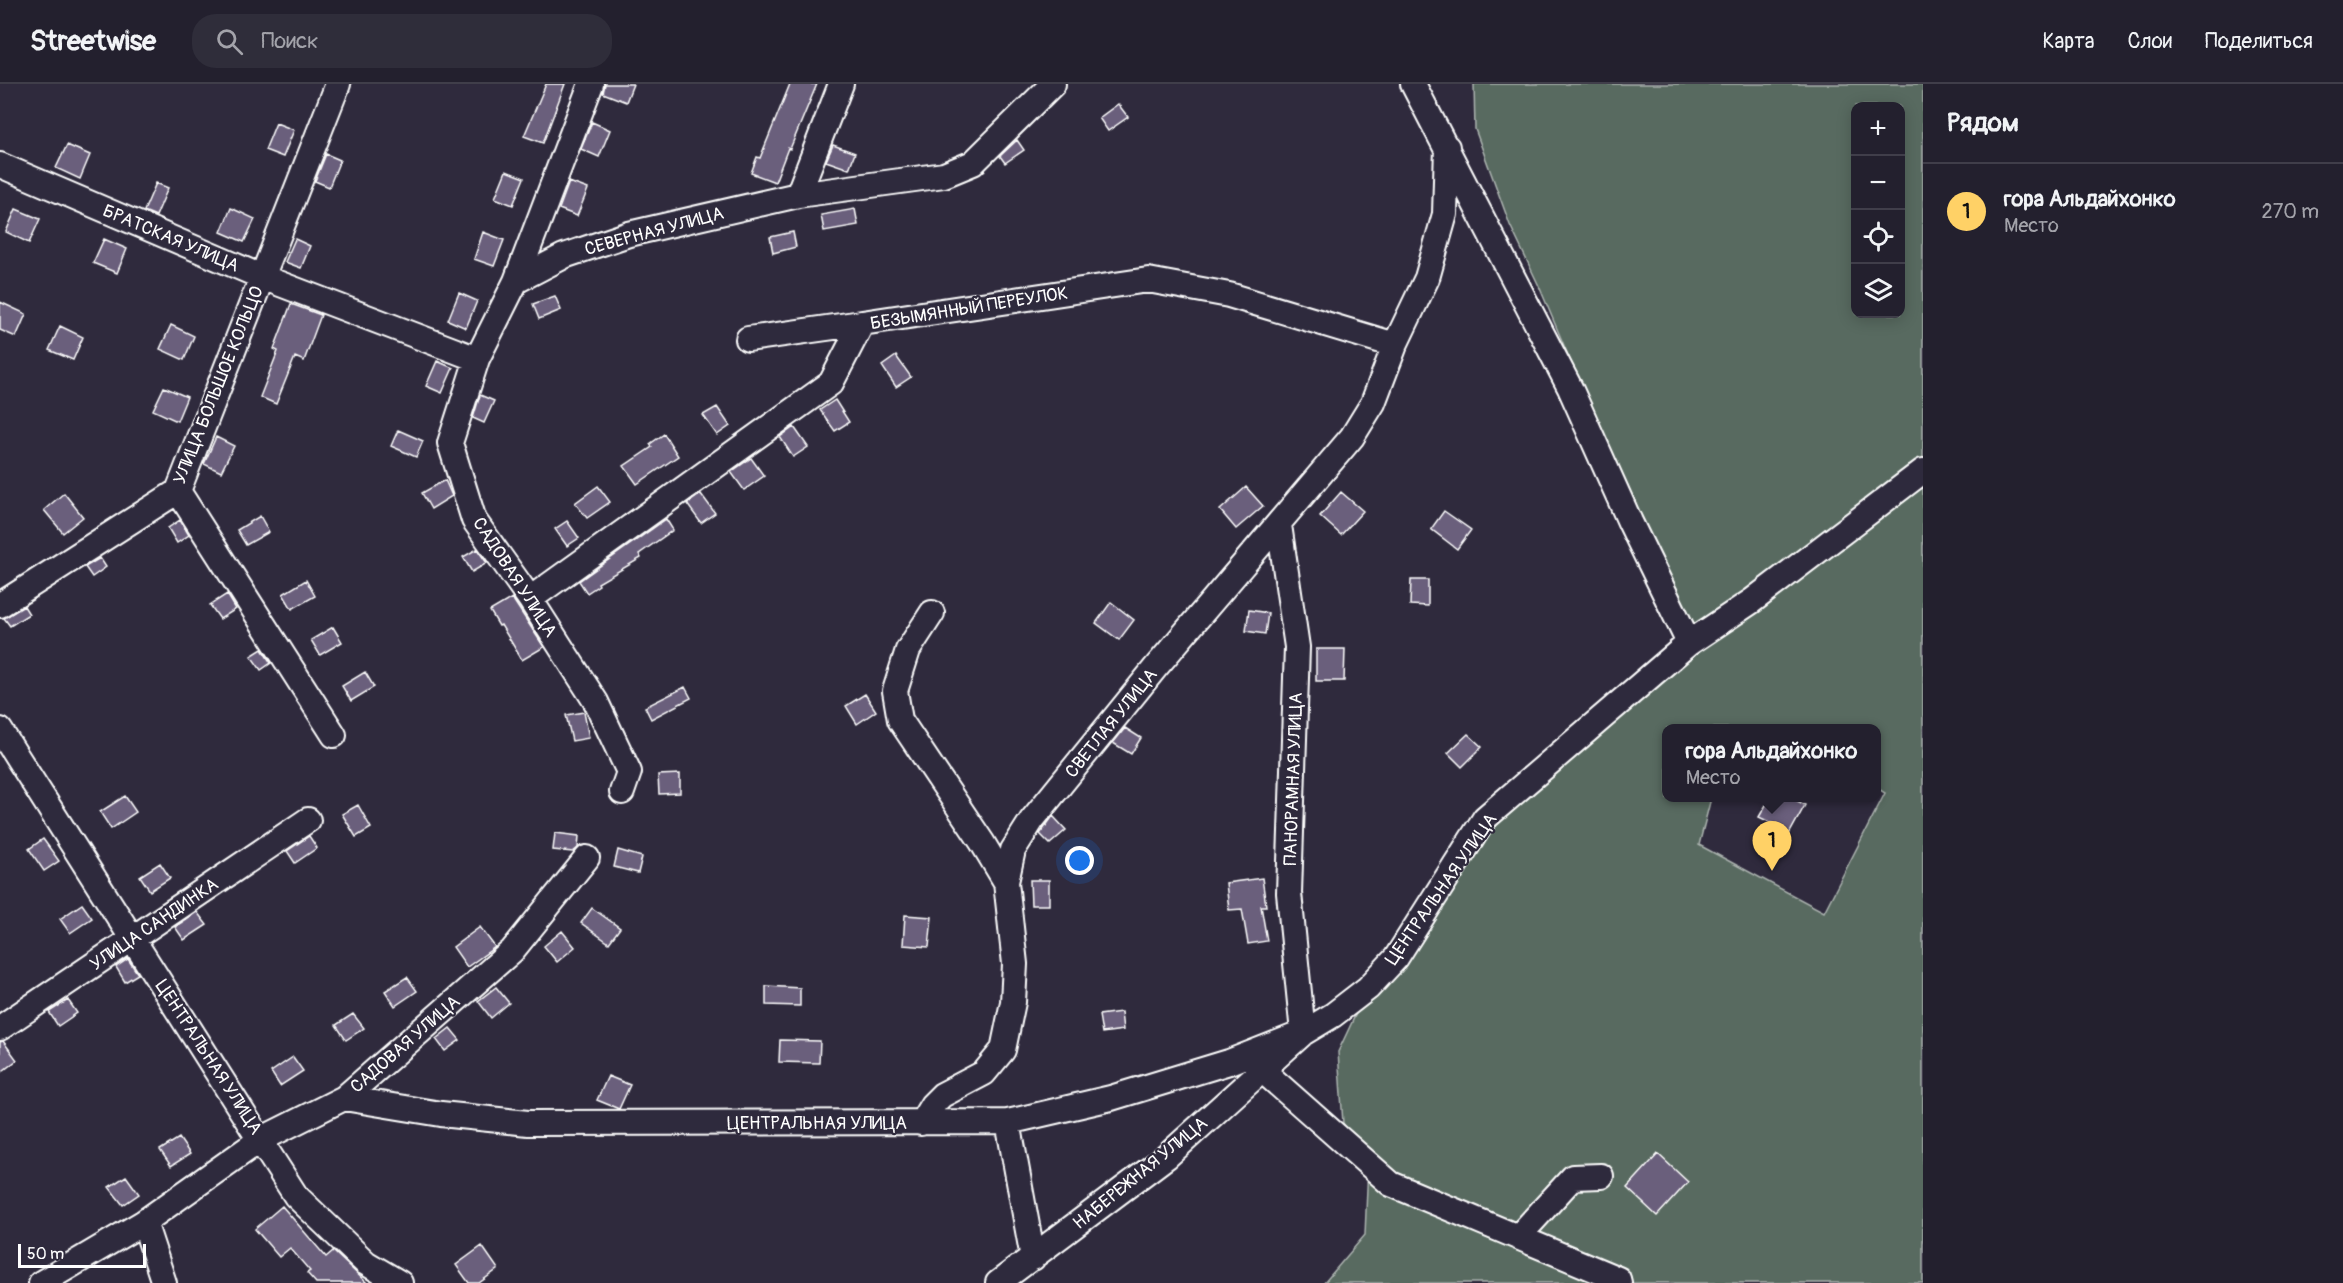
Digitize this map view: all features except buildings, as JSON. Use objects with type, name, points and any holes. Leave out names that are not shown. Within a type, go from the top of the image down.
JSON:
[{"type":"street","name":"УЛИЦА БОЛЬШОЕ КОЛЬЦО","points":[[0,606],[178,491],[338,84]]},
{"type":"street","name":"САДОВАЯ УЛИЦА","points":[[591,84],[516,281],[477,358],[450,443],[474,520],[530,598],[596,702],[629,772],[622,792]]},
{"type":"street","points":[[798,195],[841,84]]},
{"type":"street","name":"СЕВЕРНАЯ УЛИЦА","points":[[516,281],[564,256],[629,234],[798,195],[944,175],[973,163],[1053,84]]},
{"type":"street","points":[[1413,84],[1570,388],[1630,522],[1689,644]]},
{"type":"street","name":"СВЕТЛАЯ УЛИЦА","points":[[921,1123],[932,1105],[942,1095],[984,1073],[1003,1050],[1013,1002],[1015,964],[1006,882],[1013,850],[1032,820],[1156,667],[1352,437],[1373,403],[1395,345],[1427,278],[1445,214],[1447,147]]},
{"type":"street","name":"БРАТСКАЯ УЛИЦА","points":[[0,165],[262,277],[477,358]]},
{"type":"street","name":"БЕЗЫМЯННЫЙ ПЕРЕУЛОК","points":[[530,598],[831,383],[862,323],[1148,280],[1229,295],[1395,345]]},
{"type":"street","points":[[748,339],[862,323]]},
{"type":"street","name":"ЦЕНТРАЛЬНАЯ УЛИЦА","points":[[0,730],[260,1140],[344,1098],[441,1114],[528,1123],[1008,1122],[1133,1091],[1229,1062],[1303,1033],[1333,1014],[1368,988],[1396,958],[1485,818],[1689,644],[1752,601],[1923,471]]},
{"type":"street","points":[[178,491],[334,735]]},
{"type":"street","name":"ПАНОРАМНАЯ УЛИЦА","points":[[1279,525],[1297,647],[1289,893],[1303,1033]]},
{"type":"street","points":[[932,613],[908,650],[895,691],[900,720],[982,842],[1006,882]]},
{"type":"street","name":"УЛИЦА САНДИНКА","points":[[0,1028],[308,820]]},
{"type":"street","name":"САДОВАЯ УЛИЦА","points":[[344,1098],[512,951],[586,858]]},
{"type":"street","name":"НАБЕРЕЖНАЯ УЛИЦА","points":[[998,1283],[1166,1157],[1303,1033]]},
{"type":"street","points":[[1262,1070],[1391,1184],[1618,1279],[1619,1283]]},
{"type":"street","points":[[1008,1122],[1033,1258]]},
{"type":"street","points":[[41,1283],[144,1222],[260,1140],[296,1196],[366,1263],[400,1283]]},
{"type":"street","points":[[1518,1237],[1573,1178],[1601,1176]]},
{"type":"street","points":[[144,1222],[164,1283]]},
{"type":"green space","points":[[1474,84],[1923,84],[1923,1283],[1324,1283],[1365,1235],[1368,1165],[1343,1123],[1338,1052],[1368,988],[1485,818],[1689,643],[1539,286],[1510,225],[1475,129]],"holes":[[[1662,724],[1881,724],[1881,790],[1885,793],[1824,912],[1699,845],[1710,802],[1662,802]]]},
{"type":"place","name":"гора Альдайхонко","points":[[1772,871]]}]
